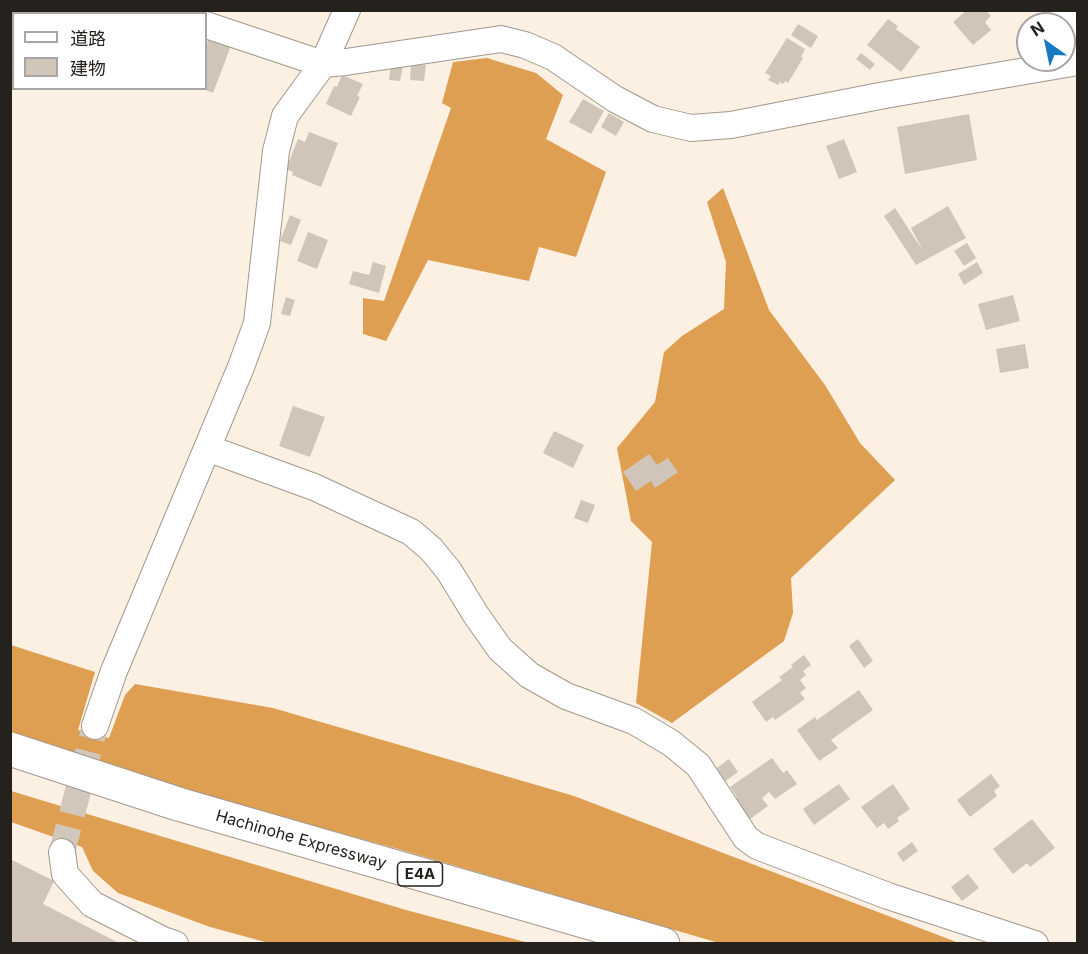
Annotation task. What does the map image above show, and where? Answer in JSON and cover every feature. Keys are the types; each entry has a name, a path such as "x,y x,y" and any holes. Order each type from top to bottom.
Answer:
{"highway":[{"name":"Hachinohe Expressway","path":"10,749 172,812 594,944"},
{"name":"Hachinohe Expressway","path":"10,771 172,812 663,944"}],"street":[{"path":"95,726 114,671 257,323 276,151 285,116 323,64 347,10"},
{"path":"207,25 323,64 501,39 525,45 553,57 615,99 653,119 691,128 731,125 885,94 1016,62"},
{"path":"207,448 314,487 411,532 431,549 449,571 500,649 529,675 566,696 634,721 671,742 698,765 746,838 757,846 888,896 1035,944"},
{"path":"63,852 65,874 92,904 175,944"}],"shaded area":[{"path":"487,58 536,73 563,95 546,139 606,172 576,257 539,247 529,281 428,260 386,341 363,334 363,298 384,301 451,108 442,103 453,62"},
{"path":"723,188 769,310 825,385 860,443 895,480 791,578 793,613 784,641 672,723 636,703 652,542 631,521 617,448 655,402 664,352 682,336 724,309 726,262 707,202"},
{"path":"11,645 95,672 78,730 109,738 125,695 135,684 273,708 574,796 959,943 719,943 398,849 97,766 11,736"},
{"path":"11,791 406,910 529,943 269,943 210,927 118,893 93,871 82,847 11,822"}],"building":[{"path":"967,10 986,10 991,16 985,22 991,30 973,45 953,22"},
{"path":"888,19 898,26 896,29 920,47 901,72 867,45"},
{"path":"798,24 818,36 811,48 791,35"},
{"path":"210,35 232,43 213,93 206,90 207,43"},
{"path":"787,38 805,49 801,57 803,58 788,83 780,82 778,85 768,80 771,76 765,73"},
{"path":"861,53 875,64 870,70 856,59"},
{"path":"411,64 426,65 424,81 410,80"},
{"path":"391,65 403,66 400,81 389,80"},
{"path":"342,75 363,84 351,116 326,104"},
{"path":"583,99 604,111 591,134 569,122"},
{"path":"609,113 624,122 616,136 601,127"},
{"path":"969,114 977,160 905,174 897,127"},
{"path":"309,132 338,143 321,187 292,175 293,172 286,169 298,139 305,142"},
{"path":"844,139 857,172 839,179 826,146"},
{"path":"948,206 966,238 916,265 884,216 895,208 923,251 911,228"},
{"path":"290,215 301,220 291,245 280,241"},
{"path":"308,232 328,240 317,269 297,261"},
{"path":"967,243 976,258 964,266 954,251"},
{"path":"373,262 386,266 379,293 349,284 353,271 369,275"},
{"path":"977,262 983,273 964,285 958,274"},
{"path":"1013,295 1020,321 986,330 978,304"},
{"path":"286,297 295,300 290,316 281,314"},
{"path":"1025,344 1029,368 1000,373 996,349"},
{"path":"293,406 325,417 310,457 279,446"},
{"path":"554,431 584,445 573,468 543,453"},
{"path":"649,454 657,465 668,458 678,472 655,488 651,481 636,491 623,472"},
{"path":"581,500 595,505 588,523 574,518"},
{"path":"858,639 873,661 864,668 849,646"},
{"path":"804,655 811,665 803,671 806,675 800,680 806,688 800,693 805,699 775,720 773,717 766,722 752,702 782,680 779,677"},
{"path":"859,690 873,710 831,740 838,748 819,761 797,730 815,717 817,720"},
{"path":"772,758 783,773 787,770 797,784 775,799 769,792 762,798 768,806 746,822 731,801 737,797 730,787"},
{"path":"729,759 738,772 723,783 714,770"},
{"path":"991,774 1000,786 994,791 997,796 970,817 957,800"},
{"path":"839,784 850,799 814,825 803,809"},
{"path":"893,784 910,809 897,818 899,821 888,829 884,823 877,828 861,807"},
{"path":"1032,819 1055,848 1030,867 1027,863 1013,874 993,849"},
{"path":"912,842 918,851 903,862 897,853"},
{"path":"10,859 54,881 43,904 121,944 10,944"},
{"path":"968,874 979,888 962,901 951,887"}],"tunnel":[{"path":"62,852 95,726"}]}
